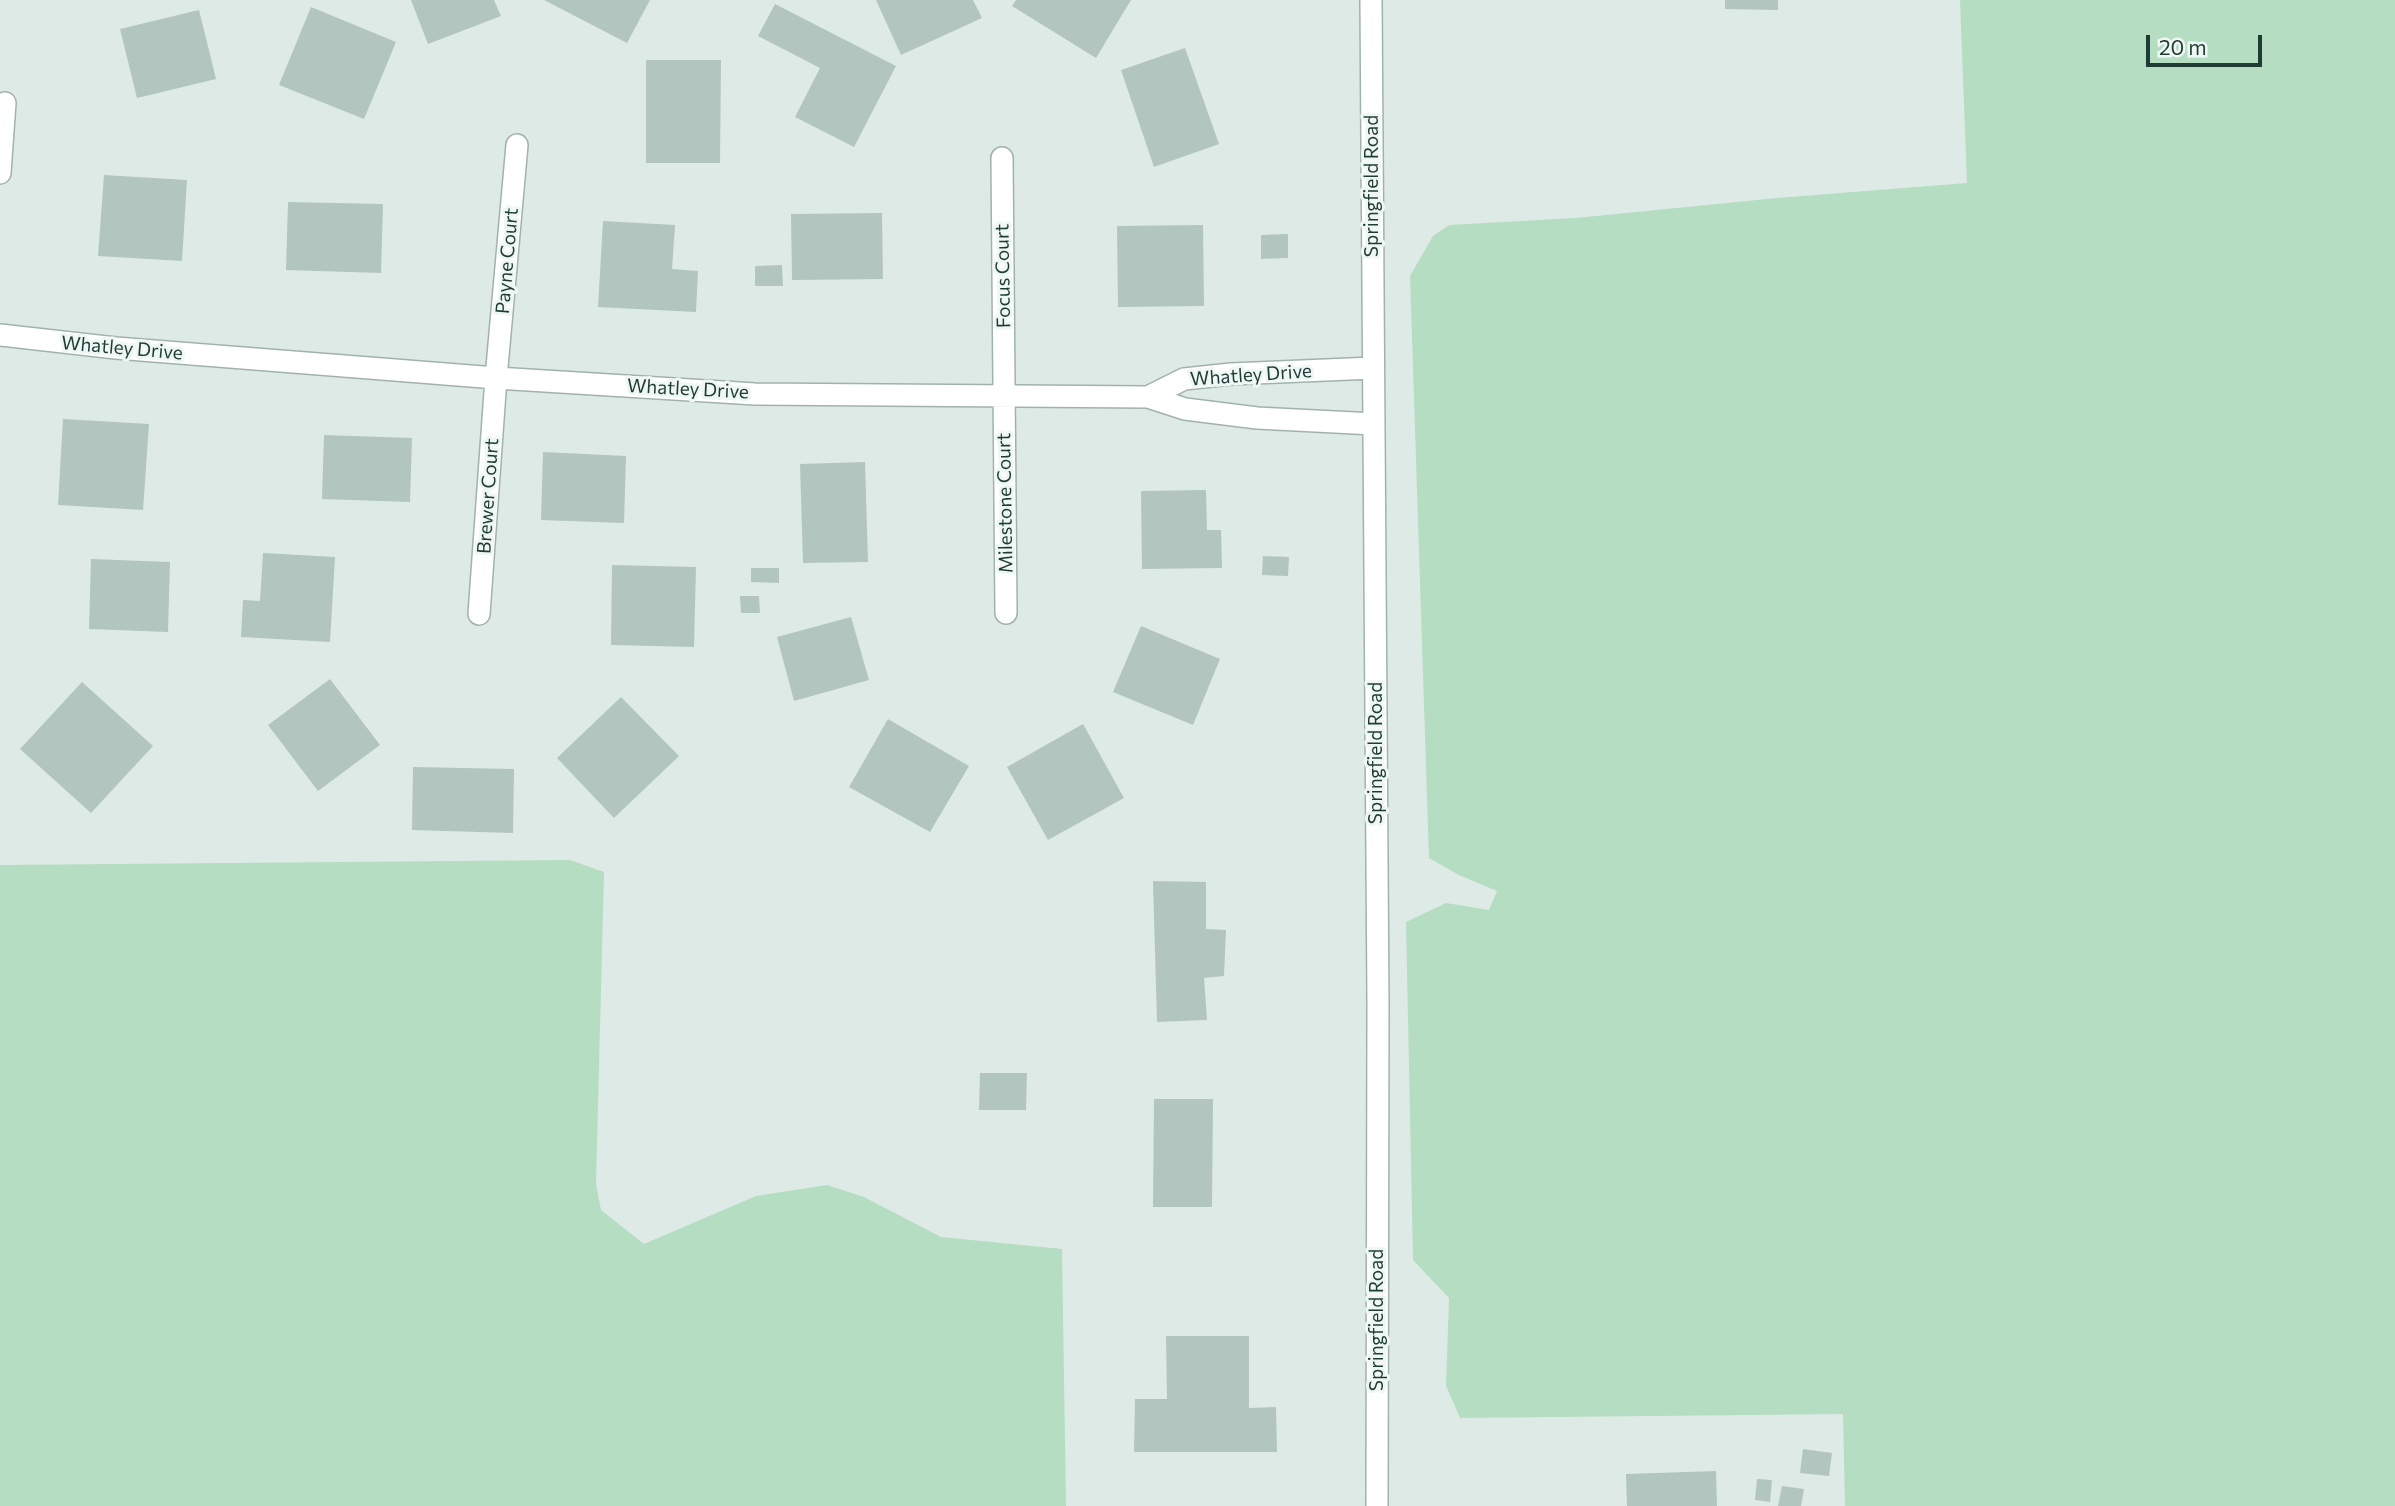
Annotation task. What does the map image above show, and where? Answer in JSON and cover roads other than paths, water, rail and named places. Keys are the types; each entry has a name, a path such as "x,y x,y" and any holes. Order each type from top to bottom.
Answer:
{"street":[{"name":"Springfield Road","path":"1371,0 1378,1003 1377,1506"},
{"path":"0,173 5,103"},
{"name":"Payne Court","path":"496,378 517,145"},
{"name":"Focus Court","path":"1002,158 1004,394"},
{"name":"Whatley Drive","path":"0,335 116,348 496,378 755,394 1148,397 1184,379 1231,374 1373,369"},
{"name":"Brewer Court","path":"479,614 496,378"},
{"name":"Milestone Court","path":"1004,394 1006,613"},
{"path":"1148,397 1185,409 1258,418 1374,424"}]}
